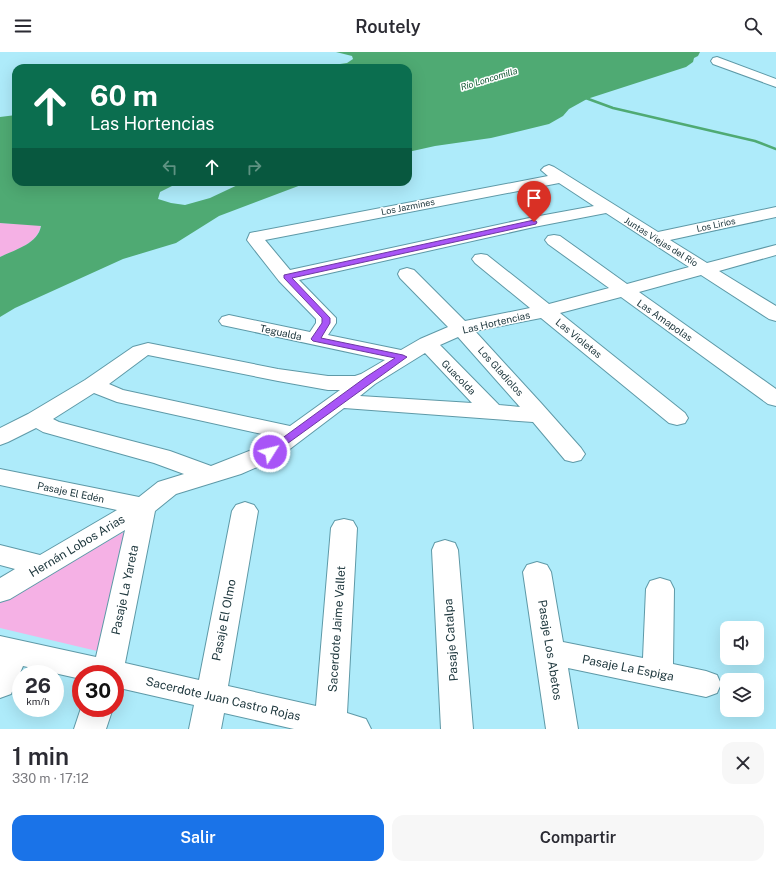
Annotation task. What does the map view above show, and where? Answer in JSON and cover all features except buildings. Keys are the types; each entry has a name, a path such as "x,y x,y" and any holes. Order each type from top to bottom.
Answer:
{"street":[{"path":"717,61 776,83"},
{"name":"Juntas Viejas del Río","path":"546,168 776,315"},
{"name":"Los Jazmines","path":"286,277 256,240 256,237 560,178"},
{"path":"286,277 534,222 608,208"},
{"name":"Los Lirios","path":"655,238 776,212"},
{"name":"Las Amapolas","path":"554,240 776,399"},
{"name":"Las Hortencias","path":"93,385 111,373 132,355 140,351 153,350 328,384 357,383 369,379 403,357 427,344 462,328 545,311 776,250"},
{"name":"Las Violetas","path":"481,259 676,418"},
{"name":"Los Gladiolos","path":"407,274 462,328 573,454"},
{"path":"286,277 326,318 326,323 316,339"},
{"name":"Tegualda","path":"229,321 403,357"},
{"name":"Guacolda","path":"427,344 490,410"},
{"name":"Hernán Lobos Arias","path":"0,591 148,503 167,488 232,468 270,452 369,379"},
{"path":"0,437 36,419 93,385 117,395 294,434"},
{"path":"340,401 490,410 540,415"},
{"path":"36,419 51,427 162,457 209,474"},
{"name":"Pasaje El Edén","path":"0,477 148,503"},
{"name":"Pasaje La Yareta","path":"112,665 148,503"},
{"name":"Pasaje El Olmo","path":"205,729 245,511"},
{"name":"Sacerdote Jaime Vallet","path":"339,727 344,528"},
{"name":"Pasaje Catalpa","path":"445,550 457,729"},
{"path":"0,555 44,566"},
{"name":"Pasaje Los Abetos","path":"537,572 562,729"},
{"path":"658,673 660,589"},
{"path":"0,685 7,650"},
{"name":"Sacerdote Juan Castro Rojas","path":"7,650 72,665"},
{"name":"Pasaje La Espiga","path":"550,652 706,684"},
{"name":"Sacerdote Juan Castro Rojas","path":"124,677 339,727"},
{"path":"90,729 94,717"}],"shaded area":[{"path":"0,223 41,225 39,232 31,242 0,257"},
{"path":"134,526 97,651 0,628 0,603"}],"water":[{"name":"Río Loncomilla","path":"336,52 700,52 698,56 694,58 693,62 686,67 587,99 569,109 563,116 549,124 491,138 435,146 412,151 412,64 340,64 347,63 353,59 352,56"},
{"path":"12,116 12,186 172,186 160,192 158,199 185,205 210,198 236,186 298,186 219,216 176,243 123,259 15,308 0,317 0,257 25,246 39,232 41,226 0,223 0,117"}],"waterway":[{"path":"583,97 613,108 755,141 776,149"}],"route":[{"path":"270,452 369,379 403,357 316,339 326,323 326,318 286,277 534,222"}]}
